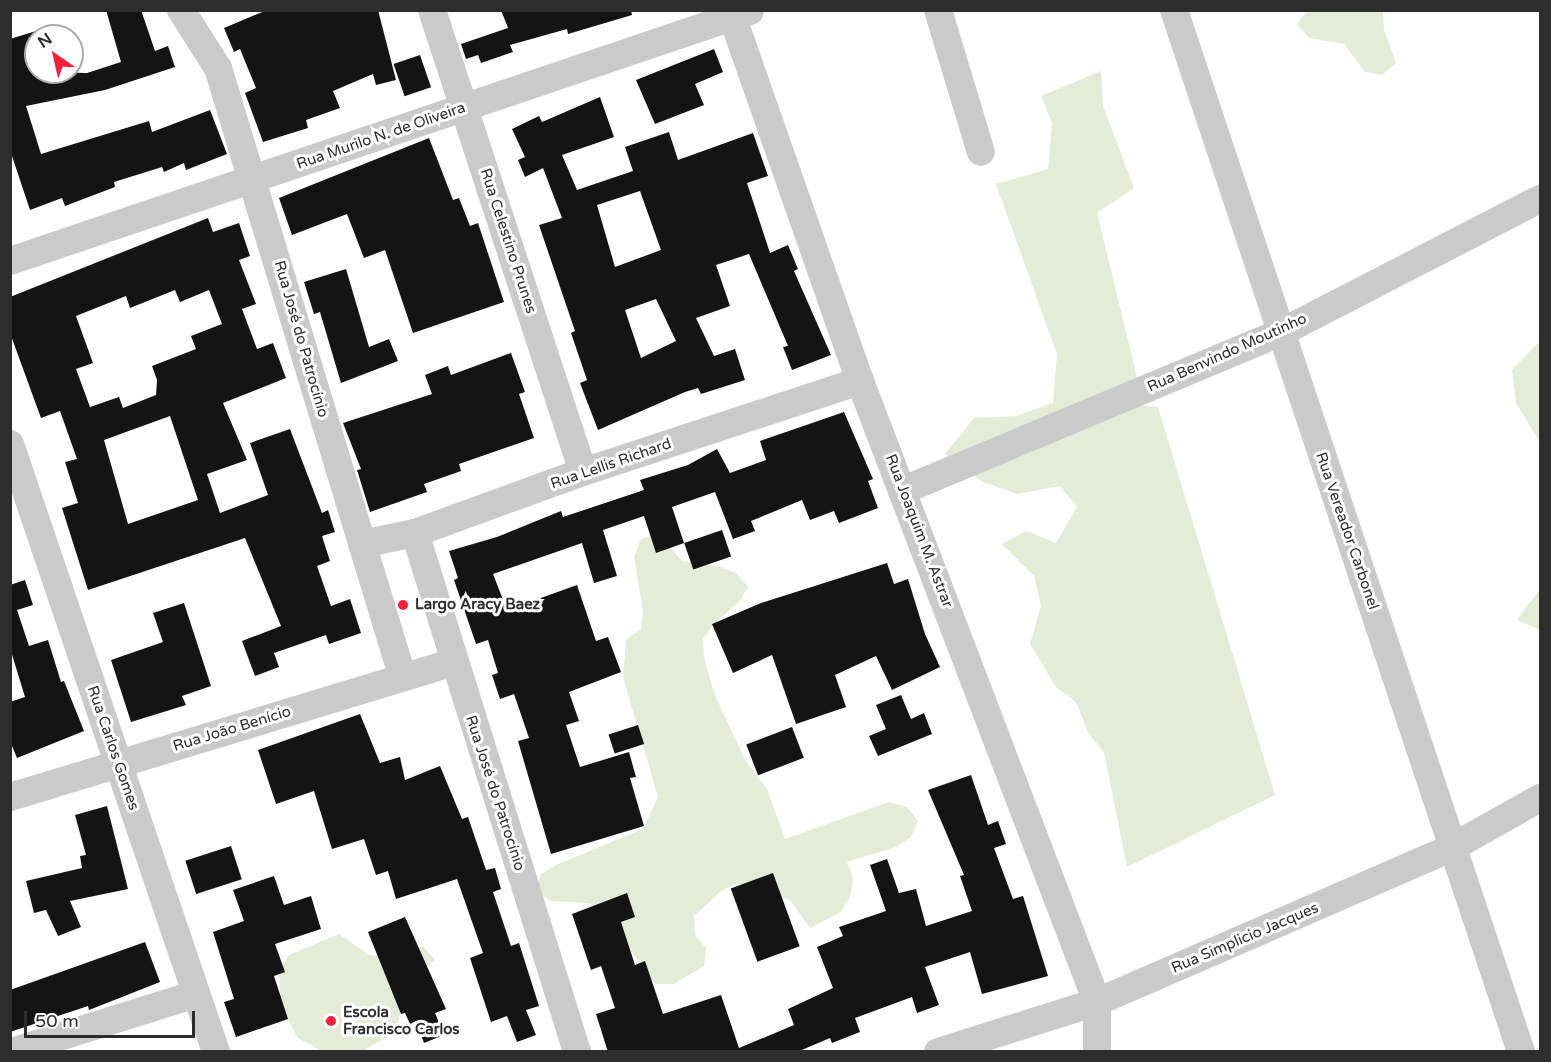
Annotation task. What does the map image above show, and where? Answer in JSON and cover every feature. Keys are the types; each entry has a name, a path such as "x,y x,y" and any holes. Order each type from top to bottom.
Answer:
{"street":[{"name":"Rua José do Patrocínio","path":"181,10 218,68 254,179 402,675"},
{"name":"Rua Celestino Prunes","path":"432,10 583,472"},
{"path":"938,10 981,152"},
{"name":"Rua Vereador Carbonel","path":"1174,10 1521,1052"},
{"name":"Rua Murilo N. de Oliveira","path":"10,261 738,13"},
{"name":"Rua Joaquim M. Astrar","path":"738,13 860,381 904,490 1097,1002 1097,1052"},
{"name":"Rua Benvindo Moutinho","path":"904,490 1280,333 1540,199"},
{"name":"Rua Lellis Richard","path":"362,544 415,533 583,472 860,381"},
{"name":"Rua Carlos Gomes","path":"10,444 216,1052"},
{"name":"Rua José do Patrocínio","path":"415,533 453,662 577,1052"},
{"name":"Rua João Benício","path":"10,797 402,675 453,662"},
{"name":"Rua Simplicio Jacques","path":"938,1052 1097,1002 1453,847 1540,798"},
{"path":"10,1052 196,994"}],"green space":[{"path":"1307,11 1383,11 1384,30 1396,63 1382,75 1365,72 1344,44 1309,38 1297,24"},
{"path":"1101,71 1103,106 1134,188 1097,213 1144,406 1158,407 1275,795 1127,867 1104,752 1089,734 1076,702 1056,687 1030,644 1041,606 1034,576 1002,544 1026,531 1056,543 1077,507 1060,486 1017,494 983,482 945,454 974,418 1016,416 1053,403 1057,354 996,184 1048,169 1052,123 1041,96"},
{"path":"1540,341 1540,442 1516,403 1512,370"},
{"path":"659,534 682,561 719,566 736,573 748,587 739,602 713,625 703,639 704,658 714,693 745,760 767,789 785,839 889,802 907,807 918,821 911,837 896,847 847,862 853,879 850,897 841,912 810,928 790,900 737,884 721,891 694,916 695,935 706,948 704,966 674,984 655,984 603,913 588,903 551,901 536,892 541,874 556,865 643,829 658,797 623,677 626,640 641,629 643,611 634,557 641,539"},
{"path":"1540,589 1540,630 1517,620"},
{"path":"339,934 369,955 387,956 423,946 435,960 408,983 395,1033 364,1050 321,1051 298,1038 281,1008 279,971 289,955"}],"building":[{"path":"106,10 141,10 155,51 168,46 175,67 105,90 26,106 41,154 149,121 152,132 210,110 227,154 186,170 184,163 164,172 162,167 114,182 115,187 65,206 62,198 30,210 10,150 10,39 24,35 24,84 84,84 84,73 121,62"},
{"path":"267,10 378,10 396,80 376,85 373,74 333,91 340,108 306,120 308,128 263,142 245,93 256,88 240,49 234,52 224,28"},
{"path":"501,10 631,10 632,15 568,34 567,29 510,45 513,52 481,63 478,55 466,59 461,44 508,28"},
{"path":"714,49 723,72 695,84 704,105 655,124 636,80"},
{"path":"420,55 431,87 405,96 394,64"},
{"path":"600,97 614,137 562,155 577,190 633,171 625,147 669,132 678,160 753,133 768,176 747,183 770,253 788,245 798,269 794,271 831,355 792,370 783,347 788,346 749,254 716,265 730,306 696,318 714,356 735,349 745,380 701,394 698,388 685,392 598,430 580,383 587,380 571,333 575,331 539,225 562,218 543,168 525,177 518,160 525,157 512,129 539,116 542,122","holes":["640,191 661,250 615,267 597,205","656,299 676,341 641,358 625,310"]},
{"path":"429,138 453,200 459,198 470,226 478,223 504,302 413,333 385,250 364,258 347,214 292,235 279,198"},
{"path":"208,218 213,232 239,223 250,256 239,260 256,304 242,309 257,349 273,343 286,378 223,403 247,460 207,474 220,513 268,495 250,443 290,429 322,513 328,510 335,532 322,536 330,561 317,566 331,606 350,599 361,633 329,644 326,635 274,653 279,667 255,676 242,641 281,626 245,538 88,590 62,508 78,503 65,462 77,459 60,411 41,418 10,333 10,297","holes":["175,290 180,302 209,290 222,324 191,336 196,349 152,366 157,380 156,395 123,408 119,397 90,407 76,369 93,363 76,316 126,296 130,308","170,416 198,500 128,524 104,440"]},
{"path":"346,269 369,347 389,339 398,361 341,383 320,312 314,314 304,282"},
{"path":"511,353 525,392 519,394 534,438 459,464 461,471 424,484 427,492 370,512 357,470 361,469 343,423 432,394 425,375 448,366 451,375"},
{"path":"844,412 873,479 868,481 878,508 839,523 834,511 810,520 802,500 751,521 755,531 733,539 715,492 672,507 684,543 656,553 644,516 603,530 617,576 594,583 582,543 493,574 507,610 577,585 596,641 608,637 621,672 569,692 579,721 566,725 580,767 629,752 636,777 630,778 644,826 551,854 518,741 529,738 514,694 500,699 492,675 498,673 488,640 476,644 454,580 458,578 449,551 497,537 561,511 563,517 644,490 640,480 688,465 717,449 730,473 766,460 760,441"},
{"path":"722,530 731,556 693,569 684,543"},
{"path":"887,563 894,584 908,579 925,634 940,667 892,690 876,656 835,675 846,707 796,724 772,655 733,673 712,624 761,603"},
{"path":"25,580 33,605 17,610 29,646 48,640 61,682 64,681 84,731 17,758 10,741 10,702 25,697 10,648 10,585"},
{"path":"184,603 211,686 182,696 186,705 131,722 111,660 163,642 153,613"},
{"path":"901,695 911,719 924,713 932,734 878,756 869,736 886,729 876,705"},
{"path":"360,714 380,763 400,757 405,780 440,766 462,819 468,817 486,870 495,868 501,889 493,892 511,946 519,943 539,1006 526,1010 536,1035 517,1042 507,1016 491,1022 470,958 483,953 457,879 396,899 388,871 376,875 364,839 332,849 314,791 276,804 258,750"},
{"path":"638,725 644,744 615,754 609,735"},
{"path":"792,727 804,758 758,775 746,745"},
{"path":"971,775 988,825 998,821 1006,844 994,848 1013,899 1023,896 1048,976 982,994 970,952 925,967 939,1005 917,1013 912,997 855,1018 860,1032 832,1043 830,1038 797,1052 608,1052 596,1014 615,1008 601,966 591,970 572,914 627,893 635,917 621,922 635,965 645,961 663,1014 721,995 739,1048 794,1025 788,1009 833,988 817,947 843,936 839,927 886,911 870,865 887,859 899,893 916,889 926,926 972,911 960,876 964,875 928,790"},
{"path":"107,806 128,889 70,901 81,927 58,936 46,910 34,913 26,881 82,868 80,856 86,855 75,815"},
{"path":"231,846 242,879 196,894 185,861"},
{"path":"773,873 800,946 757,962 731,888"},
{"path":"274,876 284,905 311,896 321,929 275,944 285,972 274,976 288,1019 236,1037 224,1002 234,999 213,932 244,921 233,890"},
{"path":"405,917 446,1009 435,1013 444,1035 424,1043 416,1021 410,1024 405,1013 401,1014 368,932"},
{"path":"145,942 160,982 89,1010 88,1006 10,1032 10,990"}],"place":[{"name":"Largo Aracy Baez","path":"403,605"},
{"name":"Escola Francisco Carlos","path":"331,1021"}]}
